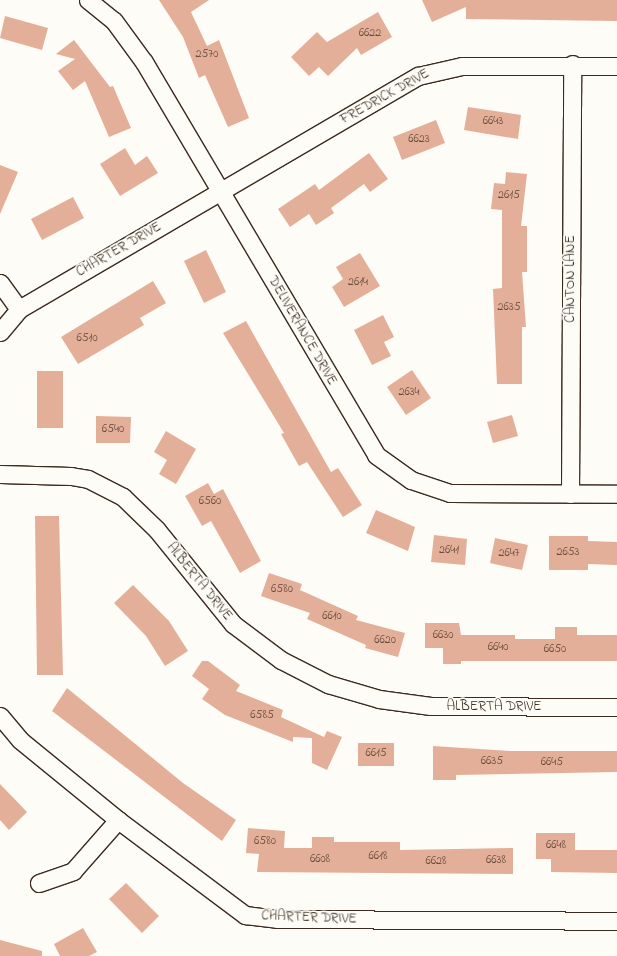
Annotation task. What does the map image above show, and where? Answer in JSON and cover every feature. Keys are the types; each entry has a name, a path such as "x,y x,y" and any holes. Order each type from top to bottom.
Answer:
{"street":[{"name":"DELIVERANCE DRIVE","path":"88,0 128,38 363,435 381,460 411,480 450,493 617,494"},
{"name":"FREDRICK DRIVE","path":"220,192 432,70 462,66 572,64 617,66"},
{"name":"CANTON LANE","path":"570,494 572,64"},
{"name":"CHARTER DRIVE","path":"0,332 19,309 220,192"},
{"path":"0,283 19,309"},
{"name":"ALBERTA DRIVE","path":"0,474 71,476 88,479 123,497 157,530 233,624 281,660 328,684 372,698 431,706 617,707"},
{"name":"CHARTER DRIVE","path":"0,716 20,740 118,820 245,915 262,918 617,921"},
{"path":"39,883 73,871 118,820"}],"building":[{"path":"159,0 209,0 191,12 207,46 219,40 249,118 228,127 205,75 199,78 183,37"},
{"path":"422,0 617,0 617,21 466,19 466,7 432,22"},
{"path":"378,12 392,37 361,55 357,48 328,76 319,67 309,76 291,57 317,32 327,42"},
{"path":"5,16 48,28 42,50 0,38"},
{"path":"74,40 110,87 113,86 131,128 109,137 85,81 73,90 58,71 75,59 56,54"},
{"path":"468,107 521,115 518,139 464,130"},
{"path":"436,120 445,143 402,160 393,137"},
{"path":"125,148 135,165 147,156 158,173 120,196 100,164"},
{"path":"369,153 388,179 370,192 364,184 331,208 334,213 316,225 309,214 290,227 278,209 315,184 319,190"},
{"path":"0,165 18,172 0,214"},
{"path":"506,172 527,174 521,226 527,226 527,272 522,272 526,327 522,327 522,384 497,384 493,289 502,288 502,210 491,209 494,183 505,184"},
{"path":"73,197 84,218 42,240 31,219"},
{"path":"206,250 226,292 204,303 184,261"},
{"path":"360,253 380,286 344,307 332,287 343,279 336,267"},
{"path":"153,281 166,303 140,318 144,325 78,364 61,337"},
{"path":"383,315 394,337 384,342 391,356 372,365 354,330"},
{"path":"246,321 331,472 338,468 362,505 343,517 307,462 299,466 281,434 284,433 223,333"},
{"path":"412,370 431,398 406,415 387,387"},
{"path":"37,371 63,371 63,428 37,428"},
{"path":"512,415 518,436 493,443 487,422"},
{"path":"96,416 131,417 130,443 96,443"},
{"path":"166,431 196,449 176,484 159,474 167,460 154,452"},
{"path":"208,483 214,494 223,489 261,561 240,573 211,521 202,526 185,496"},
{"path":"376,510 415,527 408,551 366,533"},
{"path":"35,516 59,516 63,675 37,675"},
{"path":"434,535 467,539 465,565 431,562"},
{"path":"549,536 588,536 588,541 617,542 617,565 588,564 588,570 549,570"},
{"path":"495,538 528,545 522,570 490,563"},
{"path":"269,573 302,584 300,590 358,616 356,620 405,633 398,657 365,648 366,645 307,619 310,613 261,596"},
{"path":"133,585 169,621 188,651 165,666 146,636 114,603"},
{"path":"425,623 459,623 461,635 515,635 515,639 555,639 555,627 577,627 577,635 617,635 617,661 461,661 461,664 443,664 443,648 425,648"},
{"path":"202,661 208,661 240,685 236,691 283,710 281,717 324,737 327,731 342,737 327,770 312,763 312,738 293,737 293,742 225,715 202,699 209,689 192,676"},
{"path":"67,688 183,783 236,820 222,841 52,711"},
{"path":"358,743 394,743 394,766 358,766"},
{"path":"433,746 510,751 617,751 617,772 456,775 456,780 433,780"},
{"path":"0,784 27,812 9,830 0,820"},
{"path":"248,828 285,831 284,848 312,848 312,837 334,837 334,842 400,842 400,850 513,848 513,874 257,872 259,854 246,853"},
{"path":"536,833 575,833 575,850 617,850 617,873 551,872 551,859 536,859"},
{"path":"126,883 159,916 142,933 109,899"},
{"path":"83,928 97,952 89,956 60,956 54,944"},
{"path":"0,940 42,951 42,956 0,956"}]}
